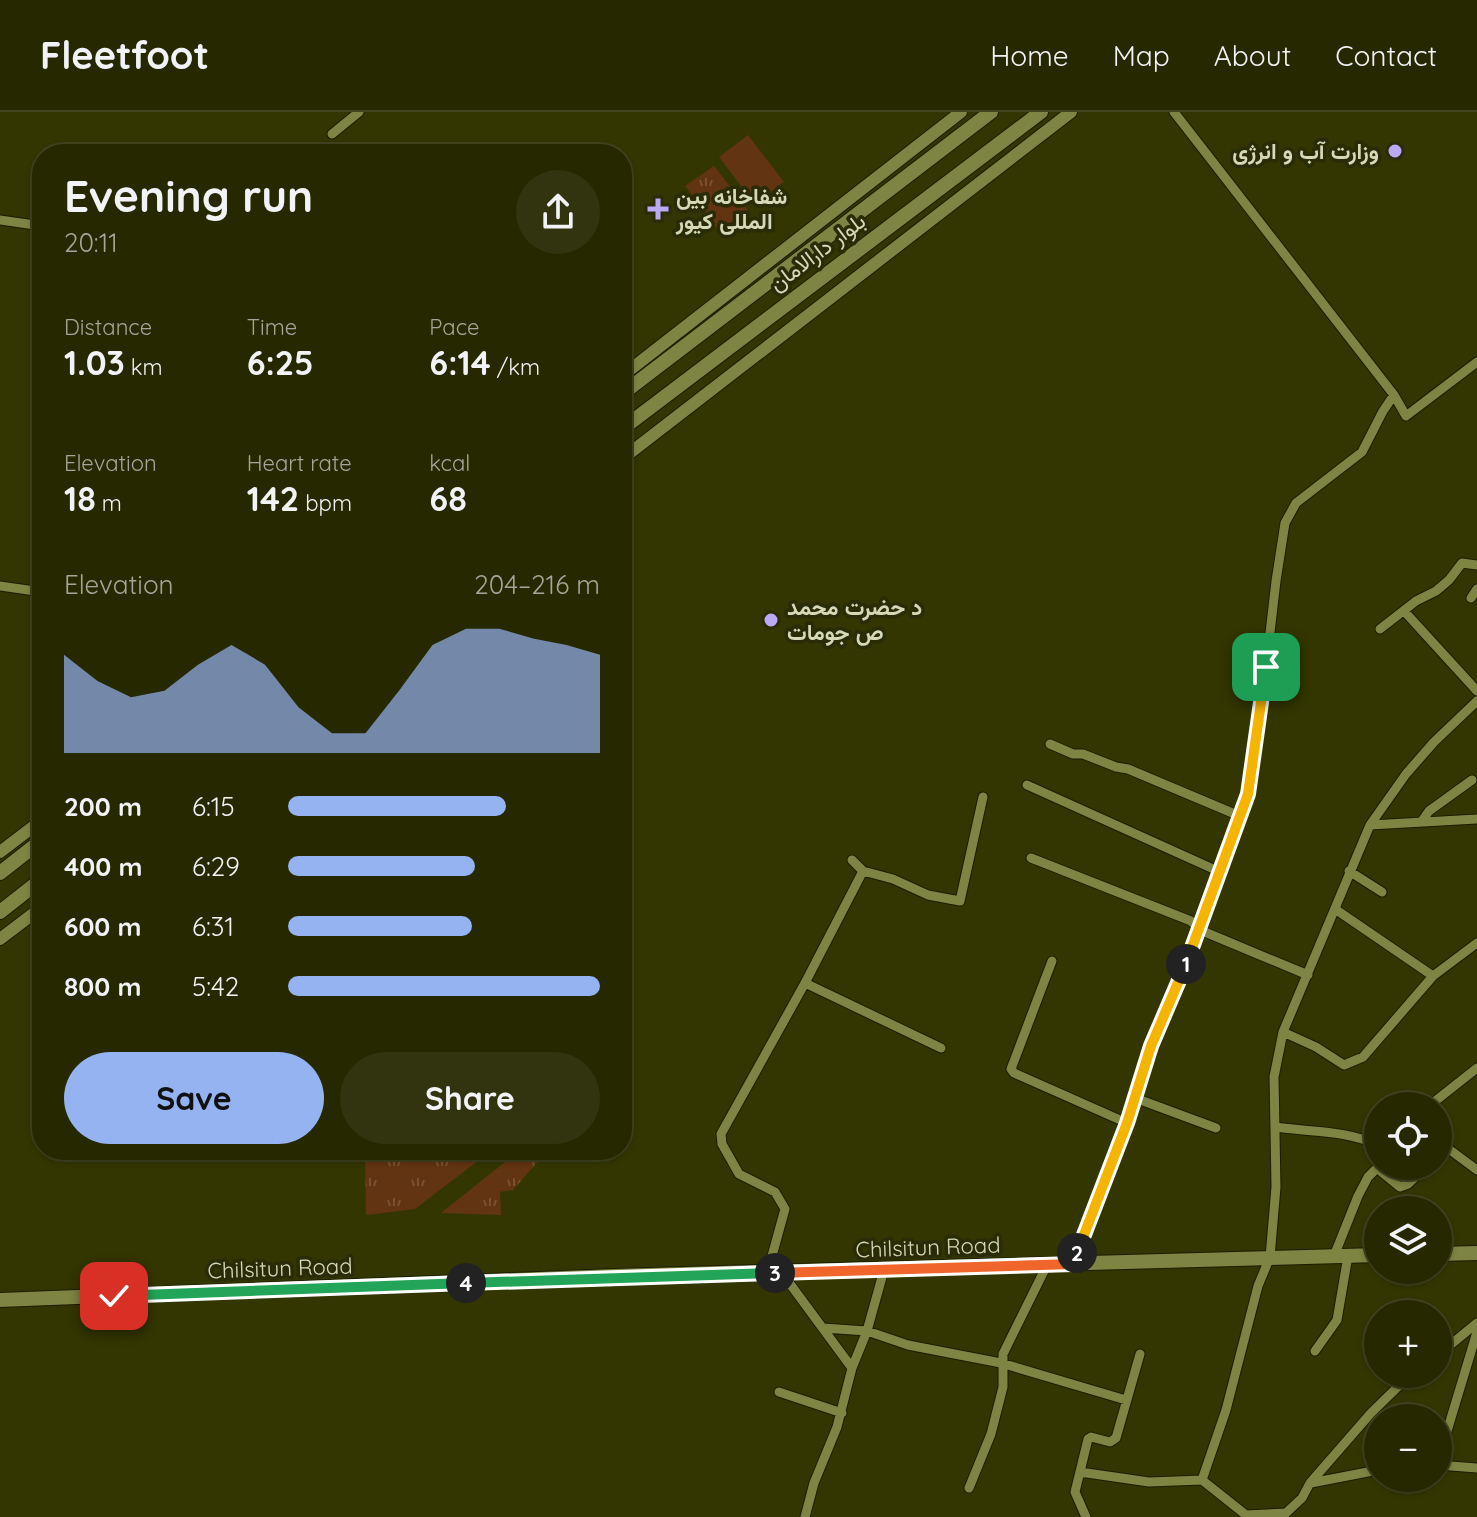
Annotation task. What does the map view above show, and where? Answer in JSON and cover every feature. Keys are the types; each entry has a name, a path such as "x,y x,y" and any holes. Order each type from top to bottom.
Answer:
{"main road":[{"name":"بلوار دارالامان","path":"632,386 991,112"},
{"name":"بلوار دارالامان","path":"632,421 1041,112"},
{"path":"0,873 32,848"},
{"path":"0,912 32,887"},
{"path":"1452,1254 1477,1253"},
{"name":"Chilsitun Road","path":"0,1300 614,1276 1364,1255"}],"street":[{"path":"342,112 336,130 359,112"},
{"path":"632,368 961,112"},
{"path":"632,451 1071,112"},
{"path":"1174,112 1394,395 1406,416 1477,362"},
{"path":"0,220 32,225"},
{"path":"1073,1264 1127,1123 1151,1046 1200,930 1242,817 1256,753 1285,523 1296,503 1362,452 1394,395"},
{"path":"1380,629 1449,580 1462,563 1477,565"},
{"path":"0,586 32,591"},
{"path":"1404,611 1477,691"},
{"path":"1202,1480 1226,1410 1258,1286 1270,1257 1276,1187 1274,1077 1283,1032 1370,825 1406,774 1477,701"},
{"path":"1050,744 1073,754 1083,754 1128,769 1242,817"},
{"path":"1422,821 1429,811 1472,780"},
{"path":"1027,785 1220,872"},
{"path":"852,860 863,871 893,879 928,895 960,901 983,797"},
{"path":"1370,825 1477,819"},
{"path":"0,852 32,828"},
{"path":"1031,858 1191,921 1200,930 1308,975"},
{"path":"852,1368 823,1328 774,1273 785,1209 775,1192 739,1174 722,1144 721,1134 863,871"},
{"path":"1349,871 1382,892"},
{"path":"1335,909 1433,976"},
{"path":"0,939 32,915"},
{"path":"1283,1032 1316,1047 1344,1065 1363,1057 1433,976 1477,943"},
{"path":"1052,961 1011,1069 1127,1123"},
{"path":"805,983 941,1048"},
{"path":"1447,1092 1477,1068"},
{"path":"1135,1098 1216,1128"},
{"path":"1275,1127 1323,1131 1364,1139"},
{"path":"1452,1151 1477,1170"},
{"path":"1315,1351 1337,1320 1341,1256 1366,1180"},
{"path":"1392,1180 1400,1187 1412,1180"},
{"path":"969,1488 994,1422 1003,1387 1003,1354 1047,1265"},
{"path":"805,1517 814,1483 842,1413 852,1368 867,1331 884,1270"},
{"path":"1452,1344 1477,1323"},
{"path":"823,1328 867,1331 908,1345 1001,1363 1126,1400"},
{"path":"1452,1416 1477,1332"},
{"path":"1086,1517 1075,1492 1088,1439 1110,1442 1116,1438 1140,1354"},
{"path":"1080,1472 1149,1482 1202,1480 1245,1516 1286,1515 1302,1498 1310,1483 1397,1388"},
{"path":"779,1392 842,1413"},
{"path":"1452,1465 1477,1468"},
{"path":"1310,1483 1364,1473"}],"green space":[{"path":"748,135 784,182 755,204 719,157"},
{"path":"714,166 748,210 719,231 685,186"},
{"path":"365,1160 479,1160 415,1209 366,1215"},
{"path":"507,1160 539,1160 513,1190 500,1192 501,1215 441,1213"}],"place":[{"name":"وزارت آب و انرژی","path":"1395,151"},
{"name":"شفاخانه بین المللی کیور","path":"658,209"},
{"name":"د حضرت محمد ص جومات","path":"771,620"}],"route":[{"path":"114,1296 614,1276 1073,1264 1127,1123 1151,1046 1200,930 1242,817 1256,753 1266,667"}]}
